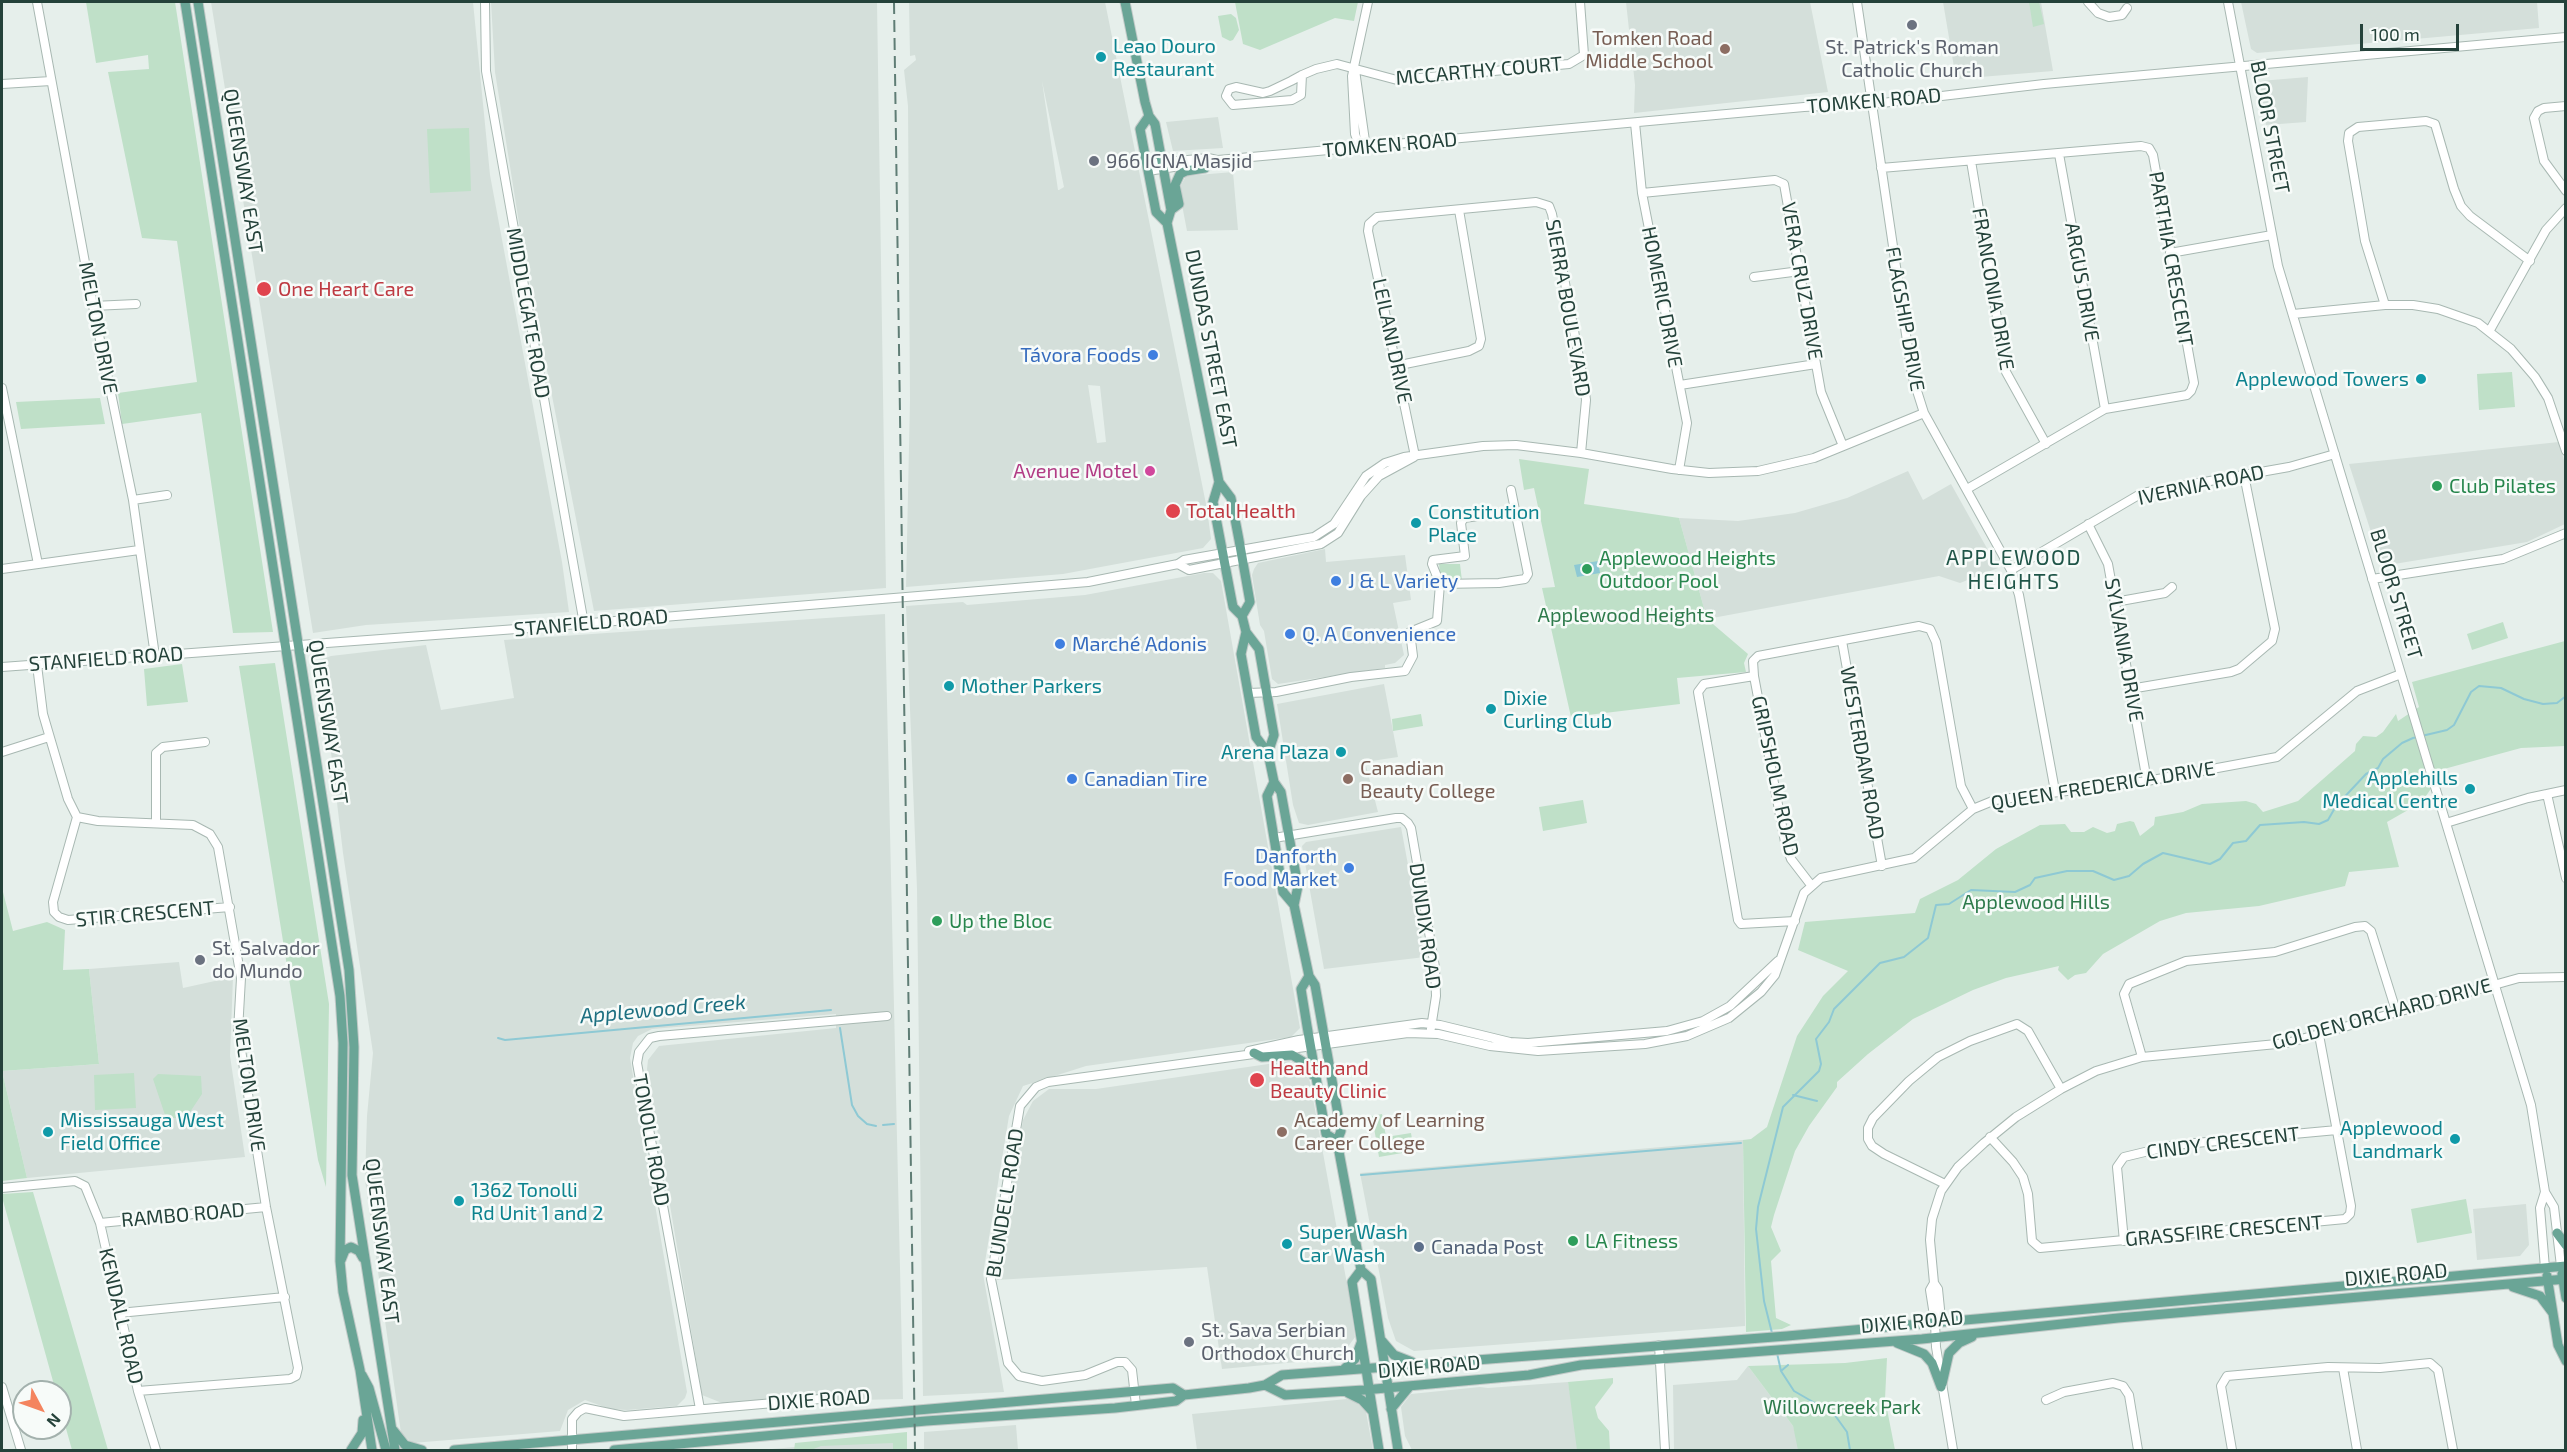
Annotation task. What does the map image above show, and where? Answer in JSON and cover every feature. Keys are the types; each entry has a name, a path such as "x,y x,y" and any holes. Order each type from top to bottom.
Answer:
{"main road":[{"name":"QUEENSWAY EAST","path":"185,2 340,996 343,1043 340,1261 343,1292 360,1371 372,1450"},
{"name":"QUEENSWAY EAST","path":"198,2 353,1002 352,1175 396,1450"},
{"name":"DUNDAS STREET EAST","path":"1125,2 1149,116 1155,124 1171,210 1167,223 1219,482 1231,498 1242,554 1250,602 1242,616"},
{"name":"DUNDAS STREET EAST","path":"1149,116 1140,129 1156,212 1167,223"},
{"path":"1171,210 1179,204 1175,186 1180,174 1205,168 1208,164"},
{"name":"DUNDAS STREET EAST","path":"1219,482 1213,502 1233,607 1242,616 1246,632 1259,649 1274,735 1268,753"},
{"name":"DUNDAS STREET EAST","path":"1246,632 1241,654 1256,737 1268,753 1274,782 1281,792 1298,886 1294,904 1309,976 1315,986 1341,1131 1337,1141 1361,1270 1371,1279 1398,1450"},
{"name":"DUNDAS STREET EAST","path":"1274,782 1266,796 1283,892 1294,904"},
{"name":"DUNDAS STREET EAST","path":"1309,976 1301,989 1326,1134 1337,1141"},
{"path":"1250,1054 1262,1058 1286,1054 1298,1058 1310,1068 1319,1091"},
{"path":"2557,1233 2565,1245"},
{"path":"340,1261 345,1250 351,1247 359,1251 364,1260"},
{"name":"DIXIE ROAD","path":"614,1450 1176,1401 1184,1395 1265,1384 1282,1375 1787,1336 2563,1266"},
{"name":"BLOOR STREET","path":"2563,1266 2565,1298"},
{"name":"BLOOR STREET","path":"2545,1268 2558,1345 2565,1361"},
{"name":"DUNDAS STREET EAST","path":"1361,1270 1352,1282 1379,1450"},
{"name":"DIXIE ROAD","path":"1265,1384 1285,1395 1346,1392 1529,1375 1581,1365 1892,1342 2564,1279"},
{"path":"2501,1285 2526,1289 2540,1296 2553,1314"},
{"path":"1941,1387 1948,1353 1959,1343 1979,1334"},
{"path":"1380,1338 1394,1355 1417,1364"},
{"path":"1343,1370 1355,1359 1362,1341"},
{"path":"1892,1342 1924,1354 1932,1363 1941,1387"},
{"path":"360,1371 369,1388 386,1450"},
{"path":"1391,1409 1410,1386"},
{"name":"DIXIE ROAD","path":"454,1450 1173,1388 1184,1395"},
{"path":"1346,1392 1359,1398 1373,1412"},
{"path":"351,1450 362,1433 363,1393"},
{"path":"753,1423 753,1438"},
{"path":"392,1428 405,1444 422,1450"}],"street":[{"name":"MELTON DRIVE","path":"37,2 93,306 133,500 154,656"},
{"name":"MIDDLEGATE ROAD","path":"485,2 486,71 584,624"},
{"path":"1363,148 1355,70 1368,2"},
{"name":"MCCARTHY COURT","path":"1355,70 1397,80 1569,64 1584,55 1580,2"},
{"name":"FLAGSHIP DRIVE","path":"1857,2 1912,375 1924,413 2011,570 2021,604 2055,791"},
{"path":"2088,2 2098,13 2109,16 2122,15 2127,8"},
{"name":"BLOOR STREET","path":"2228,2 2272,235 2293,314 2531,1106 2546,1192 2554,1207 2563,1266"},
{"name":"TOMKEN ROAD","path":"1148,168 1208,158 1218,160 1363,148 1804,106 1872,103 2240,66 2565,37"},
{"path":"1302,75 1301,95 1292,100 1233,105 1226,96 1229,89 1236,87 1263,93 1270,91 1302,75 1337,64 1355,70"},
{"path":"2,84 51,81"},
{"path":"2565,106 2544,108 2538,111 2534,118 2544,161 2565,191"},
{"path":"2385,305 2365,241 2348,141 2349,133 2358,128 2426,121 2435,124 2454,189 2462,206 2478,223 2530,261"},
{"name":"HOMERIC DRIVE","path":"1635,123 1642,193 1687,428 1679,470"},
{"name":"PARTHIA CRESCENT","path":"1881,168 2141,146 2149,148 2153,155 2193,383 2191,391 2187,394 2105,409 1967,489"},
{"name":"ARGUS DRIVE","path":"2059,154 2105,409"},
{"name":"TOMKEN ROAD","path":"1162,166 1208,164 1218,160"},
{"name":"FRANCONIA DRIVE","path":"1971,161 2006,372 2046,444"},
{"name":"VERA CRUZ DRIVE","path":"1642,193 1780,182 1786,189 1824,404 1843,446"},
{"name":"SIERRA BOULEVARD","path":"1368,226 1377,217 1536,202 1548,206 1584,384 1586,400 1581,453"},
{"path":"2490,330 2552,222 2565,208"},
{"path":"1395,366 1469,351 1479,346 1481,339 1459,210"},
{"name":"LEILANI DRIVE","path":"1368,226 1415,456"},
{"path":"2170,253 2272,235"},
{"path":"1754,277 1800,271"},
{"path":"93,306 136,304"},
{"path":"2293,314 2385,305 2413,305 2465,317 2490,330 2535,377 2548,398 2565,451"},
{"path":"1680,385 1816,364"},
{"path":"2,388 38,564"},
{"path":"1415,456 1497,445 1532,446 1679,470 1708,473 1758,471 1800,462 1924,413"},
{"name":"IVERNIA ROAD","path":"2011,570 2142,493 2289,467 2335,454"},
{"name":"STANFIELD ROAD","path":"2,668 1050,586 1129,575 1178,564 1184,560 1224,558 1318,546 1329,540 1345,524 1356,503 1379,476 1415,456"},
{"path":"2130,689 2231,672 2272,640 2275,629 2244,475"},
{"path":"1440,584 1499,583 1525,579 1528,574 1511,490"},
{"path":"133,500 167,495"},
{"path":"1248,693 1405,671 1413,656 1410,632 1437,621 1440,584 1432,564 1433,560 1461,557 1466,553 1462,520 1477,515 1515,510"},
{"name":"SYLVANIA DRIVE","path":"2088,524 2108,564 2147,781"},
{"path":"2372,579 2503,559 2565,533"},
{"path":"2,569 139,550"},
{"path":"2115,602 2165,593 2172,587"},
{"path":"1842,641 1919,626 1930,629 1936,642 1961,786 1973,809"},
{"name":"GRIPSHOLM ROAD","path":"1811,885 1794,864 1785,842 1753,661 1758,656 1842,641"},
{"name":"WESTERDAM ROAD","path":"1842,641 1882,866"},
{"path":"37,665 43,714 49,737 68,799 77,817"},
{"name":"QUEEN FREDERICA DRIVE","path":"1811,885 1834,874 1882,866 1921,854 1973,809 1995,800 2147,781 2277,757 2357,691 2401,674"},
{"path":"1754,676 1704,684 1699,687 1701,712 1738,920 1741,924 1795,921"},
{"path":"2,752 49,737"},
{"path":"156,824 156,753 165,746 204,742"},
{"path":"2446,823 2565,790"},
{"path":"2547,794 2565,878"},
{"name":"MELTON DRIVE","path":"77,817 98,821 193,825 210,834 218,847 241,978 238,1031 266,1208 298,1368 295,1377 138,1391"},
{"name":"STIR CRESCENT","path":"77,817 53,902 54,912 59,917 68,920 230,907"},
{"name":"DUNDIX ROAD","path":"1289,836 1396,818 1405,821 1411,828 1435,967 1436,996 1430,1032"},
{"path":"1274,838 1289,836"},
{"path":"1310,1042 1430,1032 1499,1048 1538,1051 1672,1040 1707,1029 1742,1010 1775,975 1804,893 1811,885"},
{"path":"2142,1057 2124,994 2128,984 2186,961 2275,952 2355,927 2365,926 2371,931 2397,1014"},
{"path":"1325,1041 1407,1024 1431,1023 1510,1042 1528,1043 1667,1031 1703,1021 1730,1006 1780,960"},
{"name":"GOLDEN ORCHARD DRIVE","path":"1953,1450 1941,1387 1936,1337 1935,1322 1940,1309 1938,1289 1934,1283 1930,1240 1932,1219 1937,1200 1945,1184 1958,1167 2016,1116 2096,1071 2142,1057 2273,1045 2397,1014 2494,984 2537,976 2565,976"},
{"name":"TONOLLI ROAD","path":"700,1409 637,1063 639,1052 650,1038 659,1036 887,1016"},
{"path":"1945,1184 1884,1154 1872,1146 1868,1139 1868,1128 1873,1118 1916,1075 1938,1057 1970,1041 2017,1024 2028,1031 2061,1089"},
{"name":"GRASSFIRE CRESCENT","path":"1990,1137 2013,1162 2023,1177 2034,1245 2046,1248 2345,1219 2350,1214 2351,1206 2319,1035"},
{"name":"BLUNDELL ROAD","path":"1136,1405 1132,1370 1123,1362 1085,1375 1042,1381 1019,1376 1008,1363 991,1279 1020,1106 1036,1087 1048,1082 1250,1054 1253,1049 1310,1042"},
{"name":"CINDY CRESCENT","path":"2124,1241 2117,1167 2124,1157 2174,1145 2337,1130"},
{"name":"KENDALL ROAD","path":"2,1188 75,1181 83,1183 100,1223 138,1391 156,1450"},
{"name":"BLOOR STREET","path":"2545,1268 2540,1208 2546,1192"},
{"name":"RAMBO ROAD","path":"100,1223 266,1208"},
{"path":"119,1313 285,1297"},
{"path":"1659,1345 1665,1450"},
{"path":"2232,1450 2221,1388 2225,1377 2343,1368 2435,1365 2439,1373 2453,1450"},
{"path":"2343,1368 2357,1450"},
{"path":"2046,1400 2064,1392 2114,1383 2123,1386 2129,1395 2138,1450"},
{"path":"2,1386 21,1450"},
{"path":"572,1450 572,1419 585,1408 624,1416 820,1399"}],"shaded area":[{"path":"211,2 473,2 490,175 562,562 569,612 366,625 313,633"},
{"path":"491,2 877,2 886,588 594,611 522,242 495,72"},
{"path":"909,2 1105,2 1207,509 1211,539 1203,548 1063,574 906,587 910,400 908,106 904,70 916,60 915,55 910,56","holes":["1042,81 1064,187 1059,190 1058,190","1088,385 1100,386 1106,442 1097,443"]},
{"name":"Tomken Road Middle School","path":"1626,2 1810,2 1828,92 1634,113 1635,85"},
{"path":"1943,2 2041,2 2053,71 1956,79"},
{"path":"2241,2 2537,2 2539,28 2257,53 2251,49"},
{"path":"2308,77 2306,122 2266,125 2260,81"},
{"path":"1218,117 1223,148 1173,151 1166,122"},
{"path":"1233,172 1238,230 1187,231 1179,189 1186,176"},
{"path":"2559,442 2565,464 2565,524 2527,542 2382,566 2349,464"},
{"path":"1908,471 1923,500 1951,484 1998,568 1960,583 1939,576 1707,619 1679,518 1738,521 1795,513 1847,498"},
{"path":"1325,549 1326,562 1405,555 1411,600 1393,603 1404,655 1395,663 1385,665 1385,668 1278,684 1272,679 1264,631 1260,625 1252,575 1254,569 1258,563"},
{"path":"1213,573 1221,581 1300,1028 1291,1037 1086,1066 1023,1086 1009,1116 983,1274 1004,1392 923,1396 917,889 906,606 963,602 967,605 1085,595"},
{"path":"885,614 903,1399 722,1403 702,1395 647,1069 648,1060 659,1046 836,1028 836,1014 652,1029 638,1036 633,1043 630,1058 687,1392 685,1398 677,1406 627,1410 610,1409 585,1400 568,1410 560,1431 412,1443 401,1433 365,1180 367,1116 373,1053 343,853 320,660 331,656 426,645 441,710 514,698 504,640"},
{"path":"1384,684 1398,757 1365,762 1378,812 1308,825 1299,823 1293,805 1277,704"},
{"path":"1401,827 1425,957 1324,969 1302,846 1306,842"},
{"path":"179,962 183,988 233,977 230,1056 245,1157 27,1178 2,1071 99,1064 89,969"},
{"path":"1289,1061 1304,1069 1310,1082 1349,1295 1355,1337 1340,1358 1222,1369 1207,1267 997,1280 1023,1120 1033,1101 1049,1089 1096,1089"},
{"path":"1743,1140 1745,1326 1414,1351 1396,1341 1388,1318 1360,1173"},
{"path":"2526,1204 2529,1245 2520,1256 2477,1260 2473,1209"},
{"path":"1748,1366 1793,1426 1800,1450 1674,1450 1673,1385 1737,1380"},
{"path":"1568,1382 1580,1450 1412,1450 1405,1436 1401,1407 1411,1394"},
{"path":"1347,1399 1356,1402 1366,1412 1373,1450 1197,1450 1192,1414"},
{"path":"1016,1425 1018,1450 924,1450 924,1432"},
{"path":"901,1438 901,1450 760,1450"}],"green space":[{"path":"86,2 175,2 273,632 233,633 201,413 122,424 118,393 197,382 177,241 142,238 108,72 149,69 148,55 96,63"},
{"path":"1235,2 1358,2 1354,21 1335,18 1260,50 1243,44"},
{"path":"2029,2 2039,2 2044,24 2033,27"},
{"path":"1231,14 1236,18 1239,30 1230,41 1222,37 1218,16"},
{"path":"469,128 471,191 430,193 427,129"},
{"path":"2512,372 2515,407 2479,410 2477,374"},
{"path":"100,398 105,424 21,429 16,402"},
{"name":"Applewood Heights","path":"1519,459 1589,469 1584,504 1679,518 1707,619 1748,654 1744,663 1746,672 1677,678 1680,704 1571,717 1542,588 1555,587 1534,488 1524,490"},
{"path":"1439,564 1460,564 1462,581 1441,583"},
{"path":"2503,622 2508,638 2472,650 2467,634"},
{"name":"Applewood Hills","path":"2565,641 2565,746 2521,748 2444,769 2422,802 2387,822 2399,867 2349,872 2345,886 2259,906 2186,913 2160,921 2103,954 2086,973 2075,975 2068,980 2058,970 2059,966 2006,978 1973,990 1913,1019 1868,1054 1837,1082 1837,1087 1809,1126 1795,1151 1774,1215 1771,1227 1781,1251 1771,1261 1776,1318 1791,1325 1782,1329 1746,1332 1743,1140 1751,1139 1767,1127 1797,1036 1823,996 1848,971 1798,950 1805,922 1915,913 1920,899 1958,880 1996,849 2040,825 2065,824 2071,832 2084,832 2093,827 2107,833 2115,831 2117,824 2130,821 2134,822 2140,836 2154,825 2155,817 2183,812 2202,804 2246,801 2256,804 2263,812 2298,801 2355,751 2356,744 2363,736 2376,737 2383,732 2396,714 2398,721 2419,707 2412,682"},
{"path":"275,663 329,1004 326,1187 318,1160 239,666"},
{"path":"182,664 188,702 147,706 144,669"},
{"path":"1421,714 1423,726 1393,731 1392,719"},
{"path":"1583,800 1587,823 1543,831 1539,807"},
{"path":"2,888 13,931 47,922 65,930 63,970 89,969 99,1064 2,1071"},
{"path":"2,1071 27,1178 2,1181"},
{"path":"134,1073 136,1108 95,1110 94,1075"},
{"path":"158,1074 201,1076 202,1094 188,1115 183,1118 166,1118 153,1079"},
{"path":"1382,1114 1386,1137 1411,1133 1414,1151 1379,1157 1372,1116"},
{"path":"33,1192 108,1450 72,1450 69,1440 72,1440 72,1380 53,1380 2,1194"},
{"path":"2466,1199 2472,1233 2417,1243 2411,1209"},
{"name":"Willowcreek Park","path":"1887,1358 1885,1399 1895,1450 1798,1450 1793,1426 1748,1366 1845,1363"},
{"path":"1613,1378 1613,1383 1595,1407 1598,1418 1609,1431 1610,1450 1577,1450 1568,1382"},
{"path":"907,1432 907,1450 893,1450 893,1443 821,1446 811,1450 794,1450 795,1443"}],"water":[{"name":"Applewood Heights Outdoor Pool","path":"1598,561 1600,573 1577,577 1574,565"}],"waterway":[{"path":"1772,1333 1764,1301 1756,1229 1758,1207 1783,1107 1819,1071 1821,1064 1816,1039 1829,1022 1834,1009 1880,963 1904,957 1928,938 1936,905 1949,904 1971,890 2015,892 2030,885 2035,878 2067,871 2093,871 2114,880 2129,876 2143,864 2163,853 2210,864 2220,859 2233,843 2246,841 2260,825 2304,822 2319,824 2328,820 2336,806 2366,774 2378,768 2383,759 2402,743 2447,730 2454,725 2471,692 2479,686 2501,688 2524,699 2543,704 2557,703 2566,696"},
{"name":"Applewood Creek","path":"498,1038 505,1040 831,1010"},
{"name":"Applewood Creek","path":"840,1028 852,1105 858,1116 867,1124 876,1126"},
{"path":"1793,1095 1817,1101"},
{"name":"Applewood Creek","path":"883,1125 894,1124"},
{"path":"1361,1175 1741,1143"},
{"path":"1777,1353 1781,1371 1794,1391 1834,1414 1847,1432 1850,1450"},
{"path":"1781,1371 1788,1365"}],"railway":[{"path":"894,2 915,1450"}],"place":[{"name":"St. Patrick's Roman Catholic Church","path":"1912,25"},
{"name":"Tomken Road Middle School","path":"1725,49"},
{"name":"Leao Douro Restaurant","path":"1101,57"},
{"name":"966 ICNA Masjid","path":"1094,161"},
{"name":"One Heart Care","path":"264,289"},
{"name":"Távora Foods","path":"1153,355"},
{"name":"Applewood Towers","path":"2421,379"},
{"name":"Avenue Motel","path":"1150,471"},
{"name":"Club Pilates","path":"2437,486"},
{"name":"Total Health","path":"1173,511"},
{"name":"Constitution Place","path":"1416,523"},
{"name":"Applewood Heights Outdoor Pool","path":"1587,569"},
{"name":"J & L Variety","path":"1336,581"},
{"name":"Q. A Convenience","path":"1290,634"},
{"name":"Marché Adonis","path":"1060,644"},
{"name":"Mother Parkers","path":"949,686"},
{"name":"Dixie Curling Club","path":"1491,709"},
{"name":"Arena Plaza","path":"1341,752"},
{"name":"Canadian Tire","path":"1072,779"},
{"name":"Canadian Beauty College","path":"1348,779"},
{"name":"Applehills Medical Centre","path":"2470,789"},
{"name":"Danforth Food Market","path":"1349,868"},
{"name":"Up the Bloc","path":"937,921"},
{"name":"St. Salvador do Mundo","path":"200,960"},
{"name":"Health and Beauty Clinic","path":"1257,1080"},
{"name":"Mississauga West Field Office","path":"48,1132"},
{"name":"Academy of Learning Career College","path":"1282,1132"},
{"name":"Applewood Landmark","path":"2455,1139"},
{"name":"1362 Tonolli Rd Unit 1 and 2","path":"459,1201"},
{"name":"LA Fitness","path":"1573,1241"},
{"name":"Super Wash Car Wash","path":"1287,1244"},
{"name":"Canada Post","path":"1419,1247"},
{"name":"St. Sava Serbian Orthodox Church","path":"1189,1342"}],"district":[{"name":"APPLEWOOD HEIGHTS","path":"2014,570"}]}
